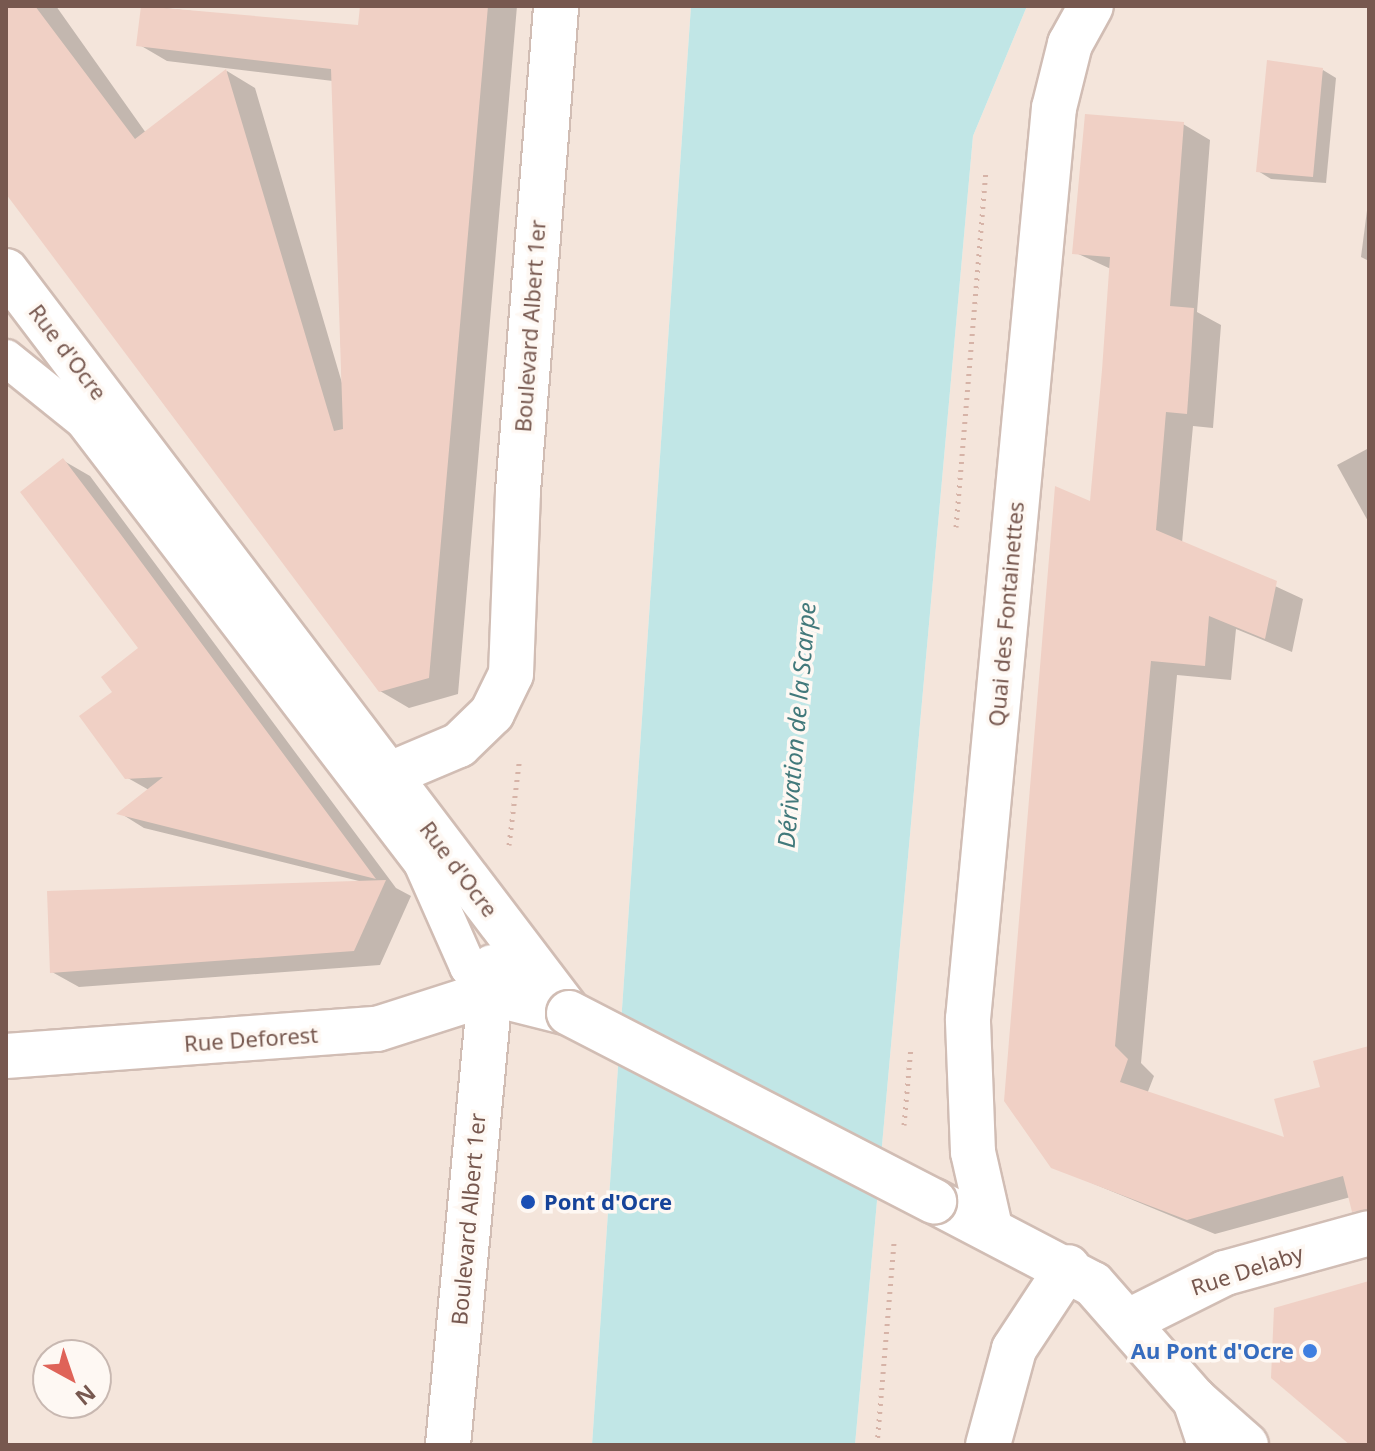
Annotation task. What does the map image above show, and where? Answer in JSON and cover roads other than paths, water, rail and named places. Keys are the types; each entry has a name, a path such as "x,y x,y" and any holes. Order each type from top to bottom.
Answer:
{"street":[{"name":"Boulevard Albert 1er","path":"388,775 459,745 492,713 511,674 518,491 556,6"},
{"name":"Quai des Fontainettes","path":"990,1227 973,1152 968,1019 1054,108 1070,44 1091,6"},
{"name":"Rue d'Ocre","path":"6,271 499,921 489,993"},
{"path":"499,921 569,1013"},
{"name":"Boulevard Albert 1er","path":"448,1445 489,993"},
{"path":"489,993 569,1013 1068,1267 1131,1320 1195,1400 1246,1445"},
{"name":"Rue Deforest","path":"6,1056 377,1029 489,993"},
{"name":"Rue Delaby","path":"1131,1320 1225,1273 1369,1233"},
{"path":"988,1445 1014,1349 1068,1267"},
{"path":"1195,1400 1210,1445"}],"lane":[{"name":"Rue d'Ocre","path":"6,358 84,421 414,852 441,893 468,967 489,993"}],"water":[{"name":"Dérivation de la Scarpe","path":"691,6 1027,6 973,136 855,1445 592,1445"}],"place":[{"name":"Pont d'Ocre","path":"528,1202"},
{"name":"Au Pont d'Ocre","path":"1310,1351"}]}
